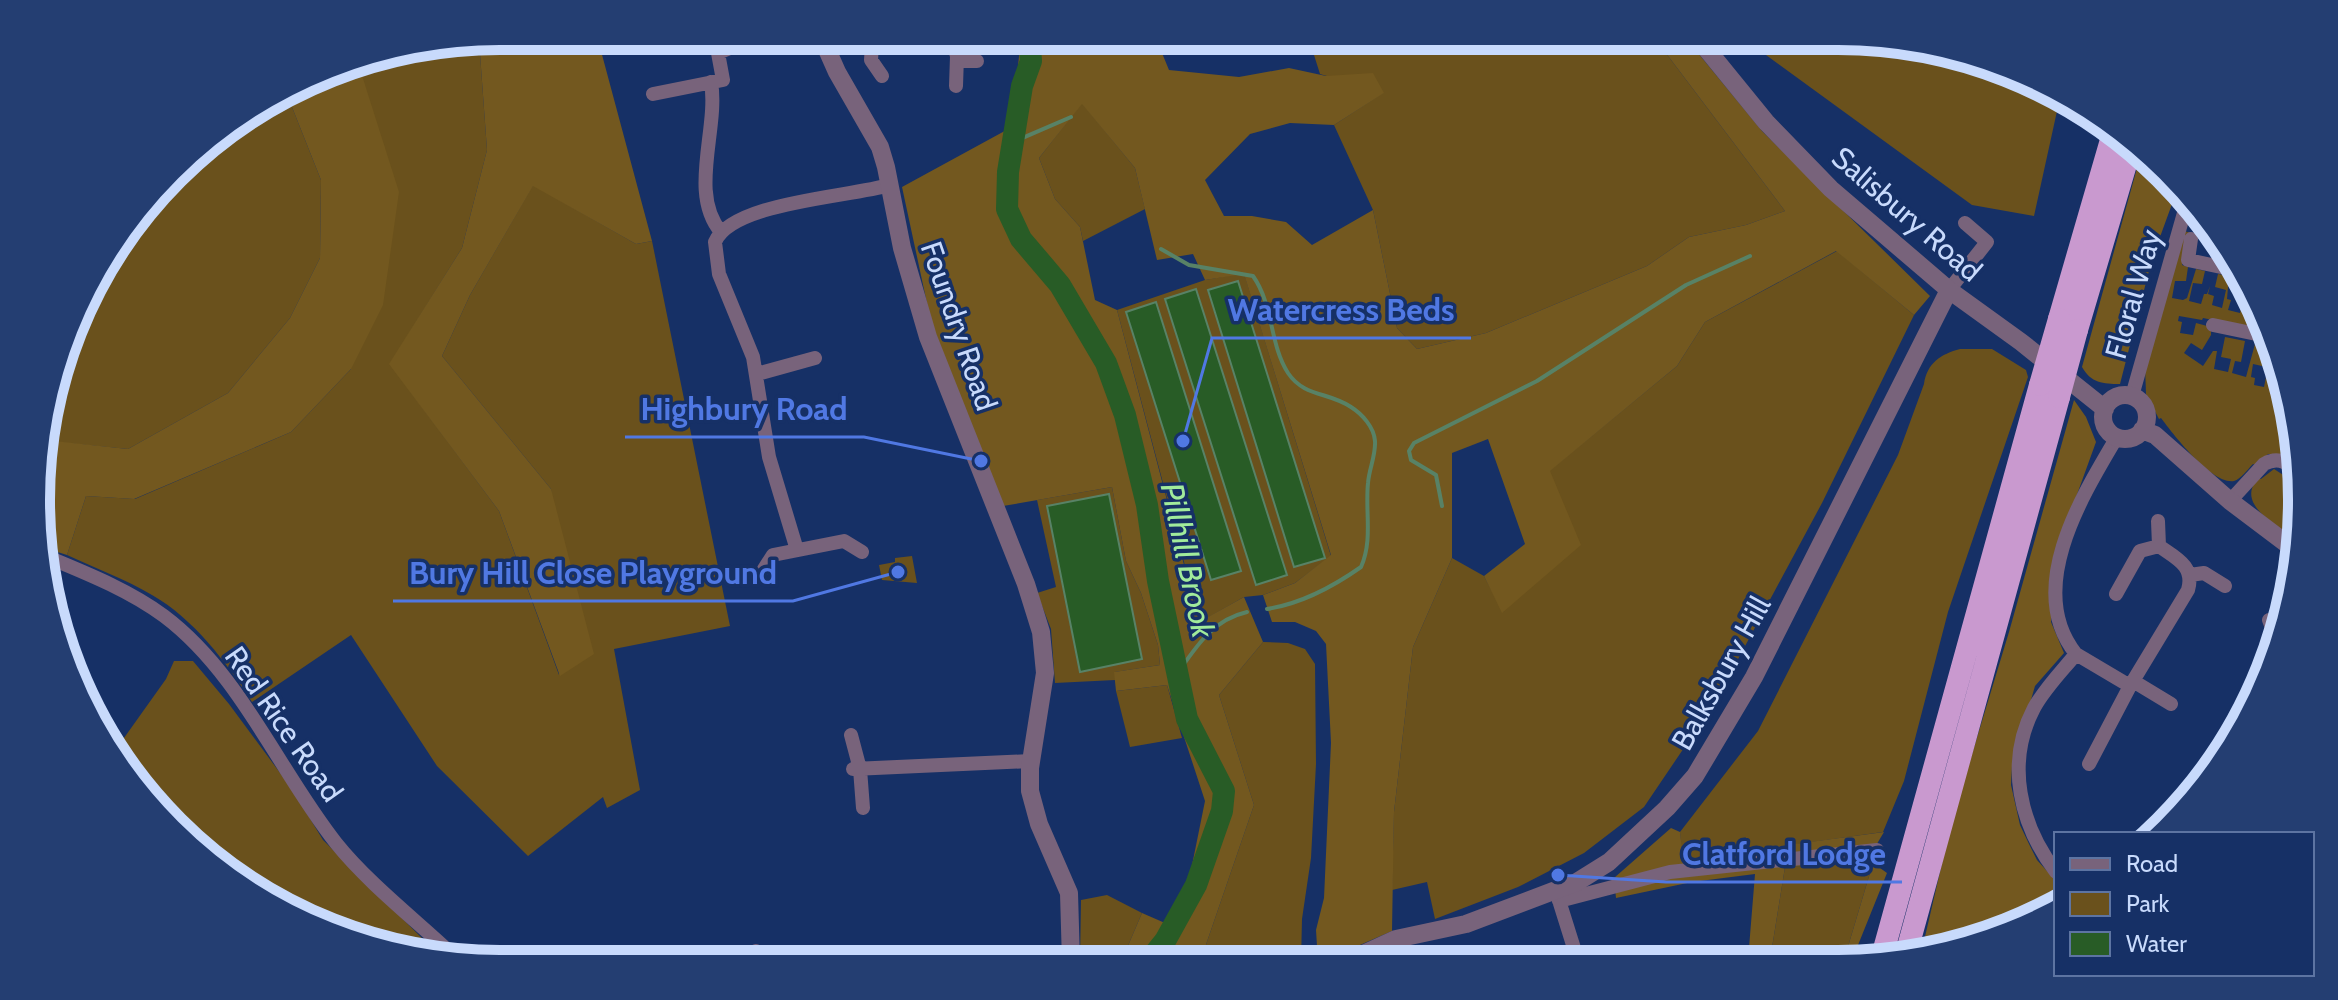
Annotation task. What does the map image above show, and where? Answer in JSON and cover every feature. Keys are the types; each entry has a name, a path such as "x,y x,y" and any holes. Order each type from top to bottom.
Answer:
{"highway":[{"path":"2105,138 2105,158"},
{"path":"2068,325 2110,142"},
{"path":"1885,947 2068,325 2128,156"},
{"path":"1909,944 2049,391"}],"street":[{"path":"653,94 723,80 718,53 725,50"},
{"name":"Foundry Road","path":"827,50 880,147 902,248 928,337 1020,567 1041,632 1045,660 1044,685 1030,761 1030,791 1035,814 1069,893 1071,950"},
{"path":"869,50 865,56 882,76"},
{"path":"954,50 956,86"},
{"name":"Salisbury Road","path":"1707,50 1766,122 1831,189 1949,290 2105,409"},
{"path":"957,61 977,61"},
{"path":"711,82 714,99 706,176 707,203 713,221 721,232"},
{"path":"797,550 785,485 766,445 757,374 744,331 719,274 715,242 721,232 788,203 858,194 889,185"},
{"name":"Floral Way","path":"2132,396 2184,213"},
{"name":"Balksbury Hill","path":"1372,950 1396,939 1466,924 1557,896 1609,862 1641,835 1695,776 1779,630 1949,290 1987,242 1965,223"},
{"path":"2191,239 2188,260 2223,267"},
{"path":"2213,325 2255,332"},
{"path":"757,374 801,370 815,358"},
{"path":"2132,396 2138,399 2147,417 2142,430 2130,438 2117,437 2106,428 2105,409 2113,399 2132,396"},
{"path":"2142,430 2155,435 2230,501 2286,543"},
{"path":"2117,437 2073,516 2059,560 2058,613 2067,642 2076,654 2171,704"},
{"path":"2230,501 2264,464 2278,459 2286,462"},
{"path":"2158,521 2159,546"},
{"path":"764,569 773,555 844,541 862,552"},
{"path":"2089,764 2188,590 2190,575 2184,564 2159,546"},
{"path":"2116,594 2140,551 2159,546"},
{"name":"Red Rice Road","path":"54,560 148,605 183,632 234,693 347,856 444,946"},
{"path":"2190,575 2204,573 2225,586"},
{"path":"2269,620 2270,624"},
{"path":"2054,869 2034,841 2028,825 2022,804 2018,766 2028,723 2035,708 2076,654"},
{"path":"851,735 863,808"},
{"path":"856,769 1030,761"},
{"path":"1574,950 1557,896 1670,872 1877,850"}],"green space":[{"path":"1312,50 1474,50 1476,54 1487,50 1664,50 1785,211 1746,225 1689,237 1647,266 1486,333 1417,349 1397,328 1373,210 1334,125 1383,93 1320,74"},
{"path":"1759,50 1867,51 1926,59 1983,74 2058,107 2034,216 1972,205"},
{"path":"480,51 487,150 462,248 390,364 499,511 559,675 551,489 442,356 470,295 533,185 636,244 652,241 730,626 614,649 640,790 607,808 603,797 528,856 437,766 351,635 252,702 220,657 182,616 142,589 67,555 86,496 135,499 291,432 351,369 360,73 412,59"},
{"path":"290,102 321,180 320,258 290,318 228,393 128,449 54,442 65,384 96,301 143,226 182,182 226,143"},
{"path":"1082,103 1135,168 1145,209 1083,241 1080,227 1055,199 1039,158"},
{"path":"2184,231 2195,234 2185,236 2182,265 2188,267 2186,281 2175,281 2172,298 2187,298 2196,269 2205,271 2202,284 2193,283 2189,301 2201,304 2210,286 2208,294 2214,296 2212,305 2222,308 2226,290 2215,287 2218,274 2228,276 2227,299 2231,300 2228,310 2240,313 2242,302 2253,325 2179,316 2178,321 2182,322 2180,333 2193,335 2196,323 2211,327 2211,335 2202,350 2191,343 2184,353 2203,366 2213,351 2217,351 2214,369 2228,372 2231,359 2221,357 2225,337 2245,341 2241,362 2235,361 2232,373 2246,377 2255,344 2260,345 2264,355 2262,366 2253,364 2251,377 2255,378 2254,385 2264,387 2268,368 2282,429 2280,443 2284,444 2286,458 2268,454 2258,466 2253,464 2234,481 2215,475 2159,419 2146,394 2145,366"},
{"path":"1837,251 1914,315 1822,503 1715,702 1644,807 1584,853 1518,887 1435,919 1427,882 1392,890 1394,812 1413,647 1452,558 1484,576 1503,612 1549,471 1677,366 1705,322"},
{"path":"1244,273 1331,556 1295,583 1263,595 1244,597 1200,622 1117,310 1205,280","holes":["1238,281 1324,558 1208,291","1165,298 1287,575 1256,584","1156,303 1241,570 1212,580 1126,312"]},
{"path":"1960,349 1992,349 2026,370 2028,377 1948,612 1904,781 1883,832 1682,860 1680,832 1758,731 1898,455 1928,370 1941,357"},
{"path":"2274,469 2287,477 2287,533 2267,519 2254,504 2252,487 2258,478"},
{"path":"1112,487 1126,561 1141,593 1158,645 1160,665 1115,672 1115,680 1055,683 1051,629 1037,593 1056,587 1037,500"},
{"path":"912,556 917,583 882,580 879,565 895,562 895,558"},
{"path":"1263,642 1288,643 1305,649 1315,664 1316,764 1311,858 1302,919 1301,950 1204,950 1254,805 1219,695"},
{"path":"174,661 193,661 292,789 323,840 428,944 355,926 301,904 226,857 182,818 143,774 121,742 166,679"},
{"path":"1167,685 1182,738 1130,747 1116,691"},
{"path":"1873,863 1847,950 1772,950 1785,867"},
{"path":"1107,895 1142,913 1126,950 1080,950 1081,900"}],"shaded area":[{"path":"601,50 652,241 636,244 533,186 470,295 442,356 551,489 594,654 560,676 499,511 389,364 462,248 487,150 480,51"},
{"path":"1020,50 1161,50 1169,70 1239,77 1289,68 1326,76 1373,73 1384,93 1334,125 1290,123 1250,134 1205,180 1224,216 1252,216 1286,222 1312,245 1373,210 1397,328 1417,349 1486,333 1647,266 1689,237 1746,225 1785,211 1664,50 1695,50 1762,131 1930,296 1914,315 1836,251 1705,322 1677,366 1550,471 1581,545 1502,613 1484,576 1525,544 1488,439 1452,453 1452,558 1413,647 1394,812 1392,931 1348,950 1317,950 1316,930 1324,898 1331,743 1326,644 1316,631 1295,622 1272,622 1263,595 1295,583 1331,555 1244,274 1205,280 1193,254 1157,260 1135,168 1082,104 1039,158 1055,199 1080,227 1095,300 1117,310 1199,622 1244,597 1263,642 1219,695 1254,805 1204,950 1126,950 1142,913 1165,923 1188,885 1205,801 1167,685 1116,691 1114,672 1160,665 1158,645 1141,593 1126,561 1112,487 1003,506 931,322 902,187 1012,127"},
{"path":"361,72 399,192 383,305 351,369 291,432 134,499 86,496 67,555 53,551 50,500 54,441 128,449 228,393 290,318 320,258 321,180 290,102"},
{"path":"2138,165 2173,200 2152,259 2120,384 2093,379 2082,367"},
{"path":"2074,400 2086,417 2096,442 2058,547 2051,622 2064,653 2035,686 2012,766 2011,785 2020,825 2037,860 2054,879 2054,895 1983,926 1924,941 1952,820"},
{"path":"1671,828 1680,832 1683,859 1884,832 1865,864 1785,867 1772,950 1749,950 1755,874 1692,882 1616,898 1614,878"},
{"path":"1873,863 1887,873 1856,949 1847,950"}],"water":[{"path":"1238,281 1325,558 1294,567 1208,290"},
{"path":"1196,289 1287,575 1256,585 1165,299"},
{"path":"1156,302 1241,571 1211,580 1126,312"},
{"path":"1109,494 1142,659 1080,672 1047,506"}],"waterway":[{"name":"Pillhill Brook","path":"1030,50 1031,61 1022,86 1008,172 1007,209 1021,239 1060,285 1106,363 1125,415 1147,505 1158,581 1187,719 1224,791 1222,811 1196,885 1158,950"},
{"path":"1013,142 1071,117"},
{"path":"1161,249 1189,265 1253,276 1265,300 1277,349 1294,381 1355,410 1367,421 1374,436 1367,494 1367,547 1361,567 1316,593 1267,609"},
{"path":"1442,506 1436,475 1411,460 1409,451 1414,443 1537,381 1686,285 1750,256"},
{"path":"1177,674 1214,628 1247,612"}],"place":[{"name":"Watercress Beds","path":"1183,441"},
{"name":"Highbury Road","path":"981,461"},
{"name":"Bury Hill Close Playground","path":"898,572"},
{"name":"Clatford Lodge","path":"1558,875"}]}
